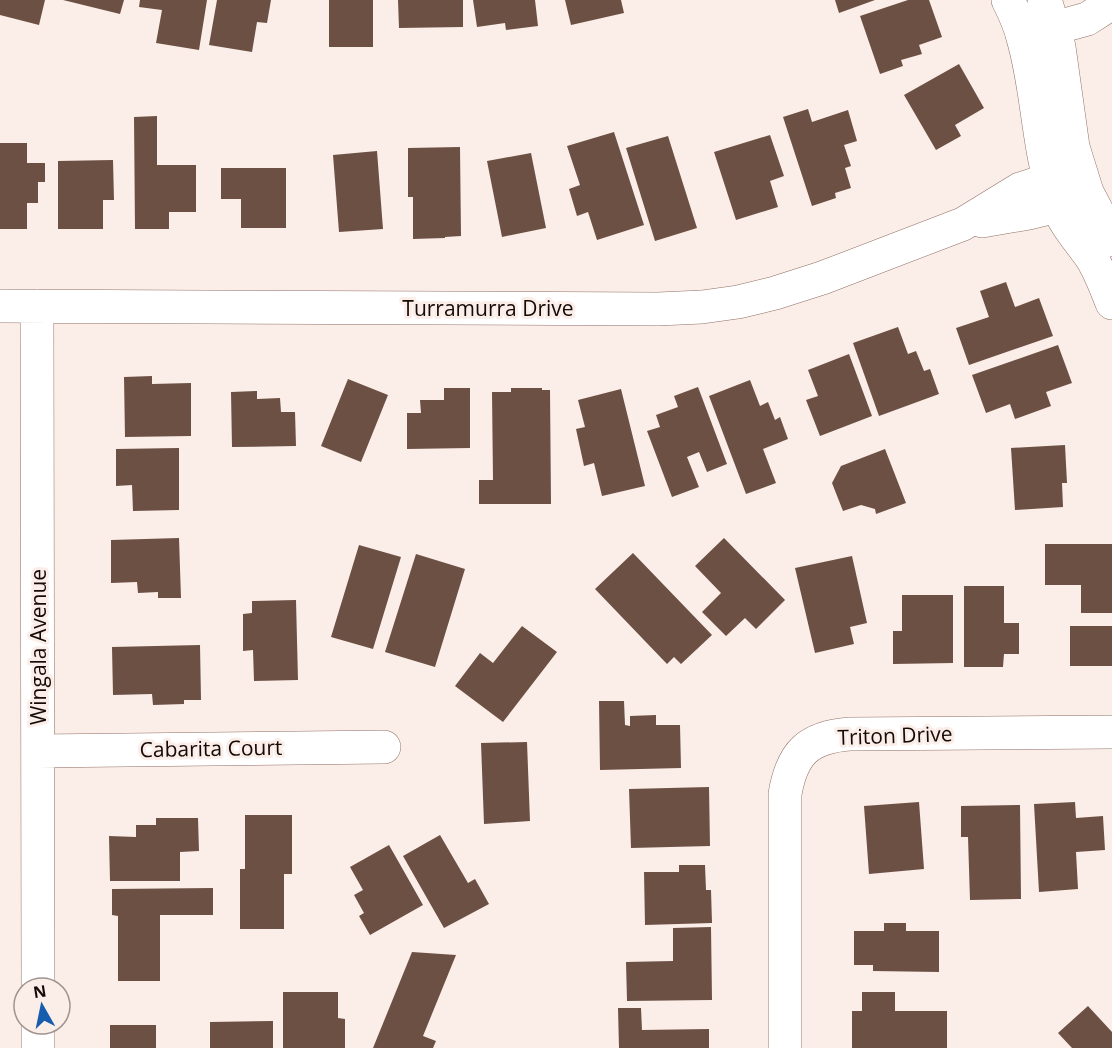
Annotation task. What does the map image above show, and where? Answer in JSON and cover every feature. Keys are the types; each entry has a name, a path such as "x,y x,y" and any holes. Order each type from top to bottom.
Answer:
{"street":[{"path":"1112,3 1087,18 1052,8 1016,18 1036,99 1043,157 1112,240"},
{"path":"1052,8 1073,147 1068,187 1067,224 1093,260 1112,303"},
{"name":"Turramurra Drive","path":"0,306 658,309 702,307 738,302 775,293 822,278 963,225 1029,213 1068,187"},
{"name":"Wingala Avenue","path":"37,306 39,976"},
{"name":"Triton Drive","path":"785,1048 785,794 788,776 795,762 805,750 817,740 833,735 850,734 1112,732"},
{"name":"Cabarita Court","path":"39,751 384,747"}],"building":[{"path":"0,0 45,0 39,25 0,15"},
{"path":"63,0 124,0 120,14"},
{"path":"140,0 207,0 199,50 156,43 162,10 139,7"},
{"path":"217,0 271,0 267,23 257,22 252,52 209,45"},
{"path":"329,0 373,0 373,47 329,47"},
{"path":"398,0 463,0 463,27 399,28"},
{"path":"473,0 535,0 538,26 506,30 505,23 477,27"},
{"path":"565,0 621,0 624,13 571,25"},
{"path":"835,0 875,0 839,13"},
{"path":"908,0 929,0 942,37 919,45 922,54 901,60 903,66 880,74 860,16"},
{"path":"959,64 984,108 955,125 961,136 936,150 904,95"},
{"path":"808,109 812,122 848,110 857,141 844,145 851,166 845,168 851,188 835,193 836,198 812,206 783,117"},
{"path":"157,116 157,165 196,165 196,212 169,212 169,229 135,229 134,117"},
{"path":"614,132 644,225 597,240 588,212 577,216 569,189 580,185 567,146"},
{"path":"770,135 784,176 770,181 778,207 736,220 714,152"},
{"path":"668,136 697,228 655,241 626,148"},
{"path":"0,143 27,143 27,163 45,163 45,182 38,182 38,203 27,203 27,229 0,229"},
{"path":"460,147 461,236 413,239 413,197 408,197 408,148"},
{"path":"377,151 383,229 339,232 333,155"},
{"path":"531,153 546,228 502,237 487,161"},
{"path":"113,160 114,200 103,200 103,229 58,229 58,161"},
{"path":"221,168 286,168 286,228 241,228 241,199 221,199"},
{"path":"1006,282 1015,307 1039,298 1053,336 969,365 956,328 989,317 980,291"},
{"path":"898,327 908,354 916,351 924,371 930,369 939,394 879,416 853,343"},
{"path":"1058,345 1072,383 1046,392 1051,406 1015,419 1010,404 986,413 972,375"},
{"path":"849,354 872,416 820,436 806,400 818,396 808,370"},
{"path":"152,376 152,384 191,383 191,436 125,437 124,377"},
{"path":"348,379 388,395 361,462 321,446"},
{"path":"750,380 760,406 768,402 775,420 780,417 788,439 763,449 776,483 746,494 709,396"},
{"path":"698,387 727,464 707,472 699,452 687,457 699,487 672,497 647,431 660,427 656,415 678,407 674,396"},
{"path":"444,388 470,388 470,448 407,449 407,413 421,413 420,400 444,400"},
{"path":"511,388 550,390 551,504 479,504 479,480 493,480 492,392 511,392"},
{"path":"621,389 645,486 602,496 594,463 584,466 576,429 585,427 578,400"},
{"path":"257,391 257,399 280,398 281,412 295,412 296,446 232,447 231,392"},
{"path":"1065,445 1067,483 1062,483 1063,507 1015,510 1011,448"},
{"path":"179,448 179,510 133,511 132,485 116,486 116,449"},
{"path":"885,449 906,503 876,514 875,509 861,505 843,511 832,483 841,466"},
{"path":"179,538 181,598 158,598 158,592 138,593 137,582 111,583 111,540"},
{"path":"724,538 785,600 756,629 745,618 726,636 702,612 721,593 695,566"},
{"path":"1045,544 1112,544 1112,613 1081,613 1081,585 1045,585"},
{"path":"359,545 401,557 373,649 331,637"},
{"path":"633,553 712,635 681,664 674,657 667,664 595,589"},
{"path":"416,554 465,569 435,667 385,652"},
{"path":"852,556 867,623 850,627 854,644 815,653 795,568"},
{"path":"964,586 1004,586 1004,623 1019,623 1019,654 1004,654 1003,667 964,667"},
{"path":"902,595 953,595 953,663 893,664 893,631 902,631"},
{"path":"296,600 298,680 254,681 253,650 243,651 243,614 252,613 252,601"},
{"path":"522,626 557,652 503,722 455,686 480,653 493,663"},
{"path":"1070,626 1112,626 1112,666 1070,666"},
{"path":"200,645 201,700 184,700 184,704 153,705 152,694 113,695 112,647"},
{"path":"599,701 624,701 625,725 630,726 630,716 656,715 656,725 680,725 681,768 600,770"},
{"path":"527,742 530,821 484,824 481,743"},
{"path":"709,787 710,846 631,848 629,789"},
{"path":"919,802 924,869 869,874 864,806"},
{"path":"1075,802 1076,818 1103,816 1105,850 1076,852 1078,889 1039,892 1034,804"},
{"path":"1020,805 1021,899 970,900 968,837 961,837 961,806"},
{"path":"245,815 292,815 292,874 284,874 284,929 240,929 240,869 245,869"},
{"path":"156,818 198,818 199,851 180,852 180,881 110,881 109,836 136,837 136,825 156,825"},
{"path":"440,835 468,883 475,879 489,904 444,928 403,856"},
{"path":"389,845 423,905 370,935 359,916 364,913 354,895 363,890 350,867"},
{"path":"679,865 705,865 706,890 711,890 712,923 645,925 644,872 679,872"},
{"path":"213,888 213,915 160,915 160,981 118,981 118,916 112,915 112,889"},
{"path":"884,923 906,923 906,931 939,931 939,972 873,971 873,965 854,965 854,931 884,931"},
{"path":"711,927 712,1000 627,1001 626,962 673,961 673,928"},
{"path":"412,952 456,955 423,1036 436,1041 433,1048 373,1048"},
{"path":"283,992 338,992 338,1018 345,1019 345,1048 283,1048"},
{"path":"862,992 895,992 895,1011 947,1011 947,1048 852,1048 852,1011 862,1011"},
{"path":"1088,1006 1112,1032 1112,1048 1072,1048 1058,1033"},
{"path":"618,1008 641,1008 642,1030 709,1029 709,1048 619,1048"},
{"path":"273,1021 273,1048 210,1048 210,1022"},
{"path":"110,1025 156,1025 156,1048 110,1048"}]}
